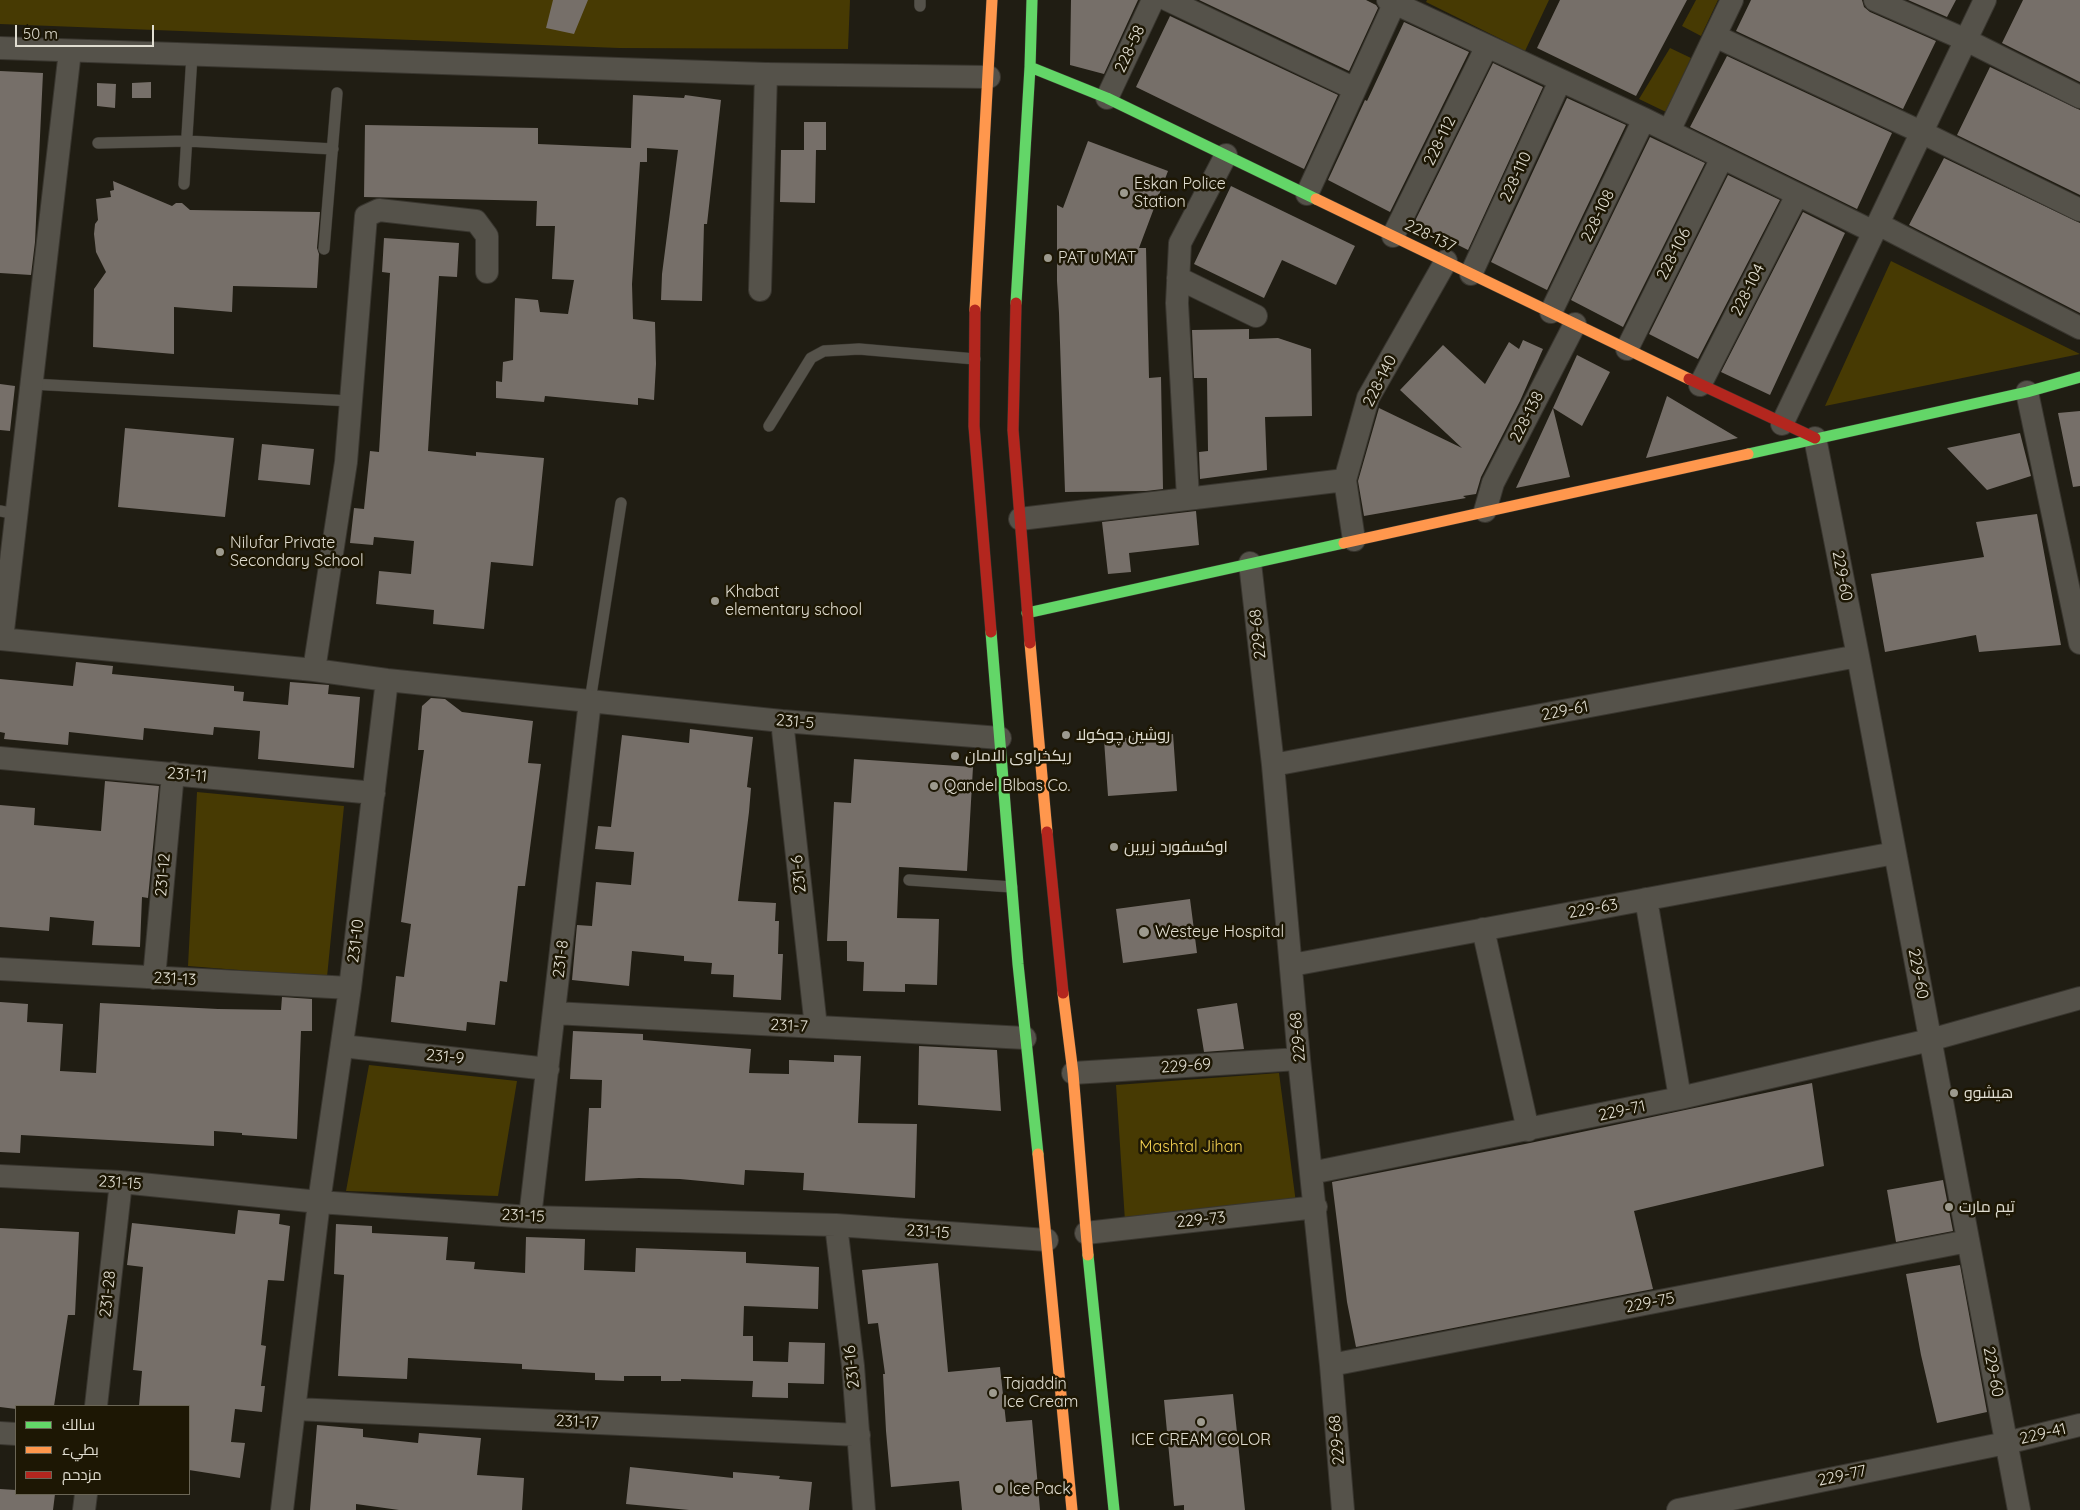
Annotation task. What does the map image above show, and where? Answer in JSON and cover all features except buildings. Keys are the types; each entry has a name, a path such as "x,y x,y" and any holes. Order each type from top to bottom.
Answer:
{"main road":[{"path":"992,0 979,315 974,359 974,426 1025,1038 1047,1240 1072,1510"},
{"path":"1032,0 1030,67 1011,316 1013,430 1027,613 1059,959 1073,1073 1086,1233 1114,1510"},
{"name":"228-137","path":"1030,67 1107,98 1226,154 1700,385 1815,438"},
{"path":"1027,613 2026,392 2080,377"}],"street":[{"name":"228-58","path":"1107,98 1154,0"},
{"path":"1168,0 1355,90"},
{"path":"1669,132 1732,0"},
{"path":"1875,0 1966,40 2080,97"},
{"path":"1782,424 1985,0"},
{"path":"1307,194 1355,90 1393,1 1644,119 1797,195 1876,228 2080,328"},
{"path":"1715,36 1922,132 2080,210"},
{"name":"228-112","path":"1393,236 1487,46"},
{"path":"0,48 766,74 989,77"},
{"path":"1,639 8,512 31,384 70,51"},
{"path":"760,290 766,74"},
{"name":"228-110","path":"1471,274 1560,81"},
{"name":"228-108","path":"1551,312 1644,119"},
{"path":"1188,498 1177,303 1180,243 1226,154"},
{"name":"228-106","path":"1627,349 1722,158"},
{"name":"228-104","path":"1700,385 1797,195"},
{"path":"314,670 346,462 366,216 378,210 476,221 486,236 487,272"},
{"name":"228-140","path":"1354,540 1345,480 1368,398 1446,261"},
{"path":"1178,278 1256,316"},
{"name":"228-138","path":"1485,511 1493,483 1575,324"},
{"path":"2026,392 2077,611 2080,643"},
{"name":"229-60","path":"1815,438 2019,1510"},
{"path":"1020,519 1345,480"},
{"name":"229-68","path":"1250,563 1292,965 1299,1059 1316,1207 1343,1510"},
{"name":"231-5","path":"1,639 314,670 387,680 782,721 1000,738"},
{"name":"229-61","path":"1272,765 1858,656"},
{"name":"231-10","path":"282,1510 319,1202 350,988 387,680"},
{"name":"231-8","path":"530,1217 590,701"},
{"name":"231-6","path":"782,721 816,1027"},
{"name":"231-11","path":"0,758 374,793"},
{"name":"231-12","path":"154,978 173,773"},
{"name":"229-63","path":"1292,965 1895,853"},
{"path":"1646,899 1680,1098"},
{"path":"1483,929 1528,1130"},
{"name":"231-13","path":"0,969 350,988"},
{"name":"229-71","path":"1311,1173 1680,1098 1930,1040 2080,998"},
{"name":"231-7","path":"554,1013 1025,1038"},
{"name":"231-9","path":"342,1046 548,1069"},
{"name":"229-69","path":"1073,1073 1299,1059"},
{"name":"231-15","path":"0,1176 121,1182 319,1202 530,1217 836,1225 1047,1240"},
{"name":"231-28","path":"96,1405 121,1182"},
{"name":"229-73","path":"1086,1233 1316,1207"},
{"name":"231-16","path":"836,1225 859,1435 864,1510"},
{"name":"229-75","path":"1331,1365 1968,1241"},
{"name":"231-17","path":"294,1409 859,1435"},
{"name":"229-41","path":"2006,1443 2080,1425"},
{"path":"0,1433 15,1434"},
{"name":"229-77","path":"1678,1510 2006,1443"},
{"path":"84,1510 86,1495"}],"lane":[{"path":"184,184 192,55"},
{"path":"324,249 337,93"},
{"path":"98,143 187,142 333,149"},
{"path":"769,426 812,358 824,351 859,349 974,359"},
{"path":"31,384 351,401"},
{"path":"590,701 621,503"},
{"path":"909,880 1012,887"}],"green space":[{"path":"0,0 850,0 848,49 619,48 0,24"},
{"path":"1427,0 1549,0 1525,51 1426,2"},
{"path":"1696,0 1718,0 1701,36 1682,26"},
{"path":"1670,48 1691,58 1666,112 1639,99"},
{"path":"1891,261 2080,354 1825,406"},
{"path":"197,792 344,806 327,977 188,966"},
{"path":"369,1065 517,1081 498,1196 346,1191"},
{"name":"Mashtal Jihan","path":"1279,1073 1296,1203 1125,1221 1116,1085"}],"traffic: fast":[{"path":"1016,303 1030,67 1032,0"},
{"path":"1030,67 1107,98 1316,199"},
{"path":"1748,454 2027,392 2080,377"},
{"path":"1027,613 1344,543"},
{"path":"991,632 1018,964 1038,1154"},
{"path":"1088,1255 1114,1510"}],"traffic: slow":[{"path":"975,310 992,0"},
{"path":"1316,199 1689,379"},
{"path":"1344,543 1748,454"},
{"path":"1030,643 1047,832"},
{"path":"1063,993 1073,1073 1088,1255"},
{"path":"1038,1154 1072,1510"}],"traffic: jam":[{"path":"1016,303 1013,430 1030,643"},
{"path":"975,310 974,426 991,632"},
{"path":"1689,379 1815,438"},
{"path":"1047,832 1063,993"}],"place":[{"name":"Eskan Police Station","path":"1124,193"},
{"name":"PAT u MAT","path":"1048,258"},
{"name":"Nilufar Private Secondary School","path":"220,552"},
{"name":"Khabat elementary school","path":"715,601"},
{"name":"روشين چوكولا","path":"1066,735"},
{"name":"ريكخراوى الامان","path":"955,756"},
{"name":"Qandel Blbas Co.","path":"934,786"},
{"name":"اوكسفورد زيرين","path":"1114,847"},
{"name":"Westeye Hospital","path":"1144,932"},
{"name":"هيشوو","path":"1954,1093"},
{"name":"تیم مارت","path":"1949,1207"},
{"name":"Tajaddin Ice Cream","path":"993,1393"},
{"name":"ICE CREAM COLOR","path":"1201,1422"},
{"name":"Ice Pack","path":"999,1489"}]}
